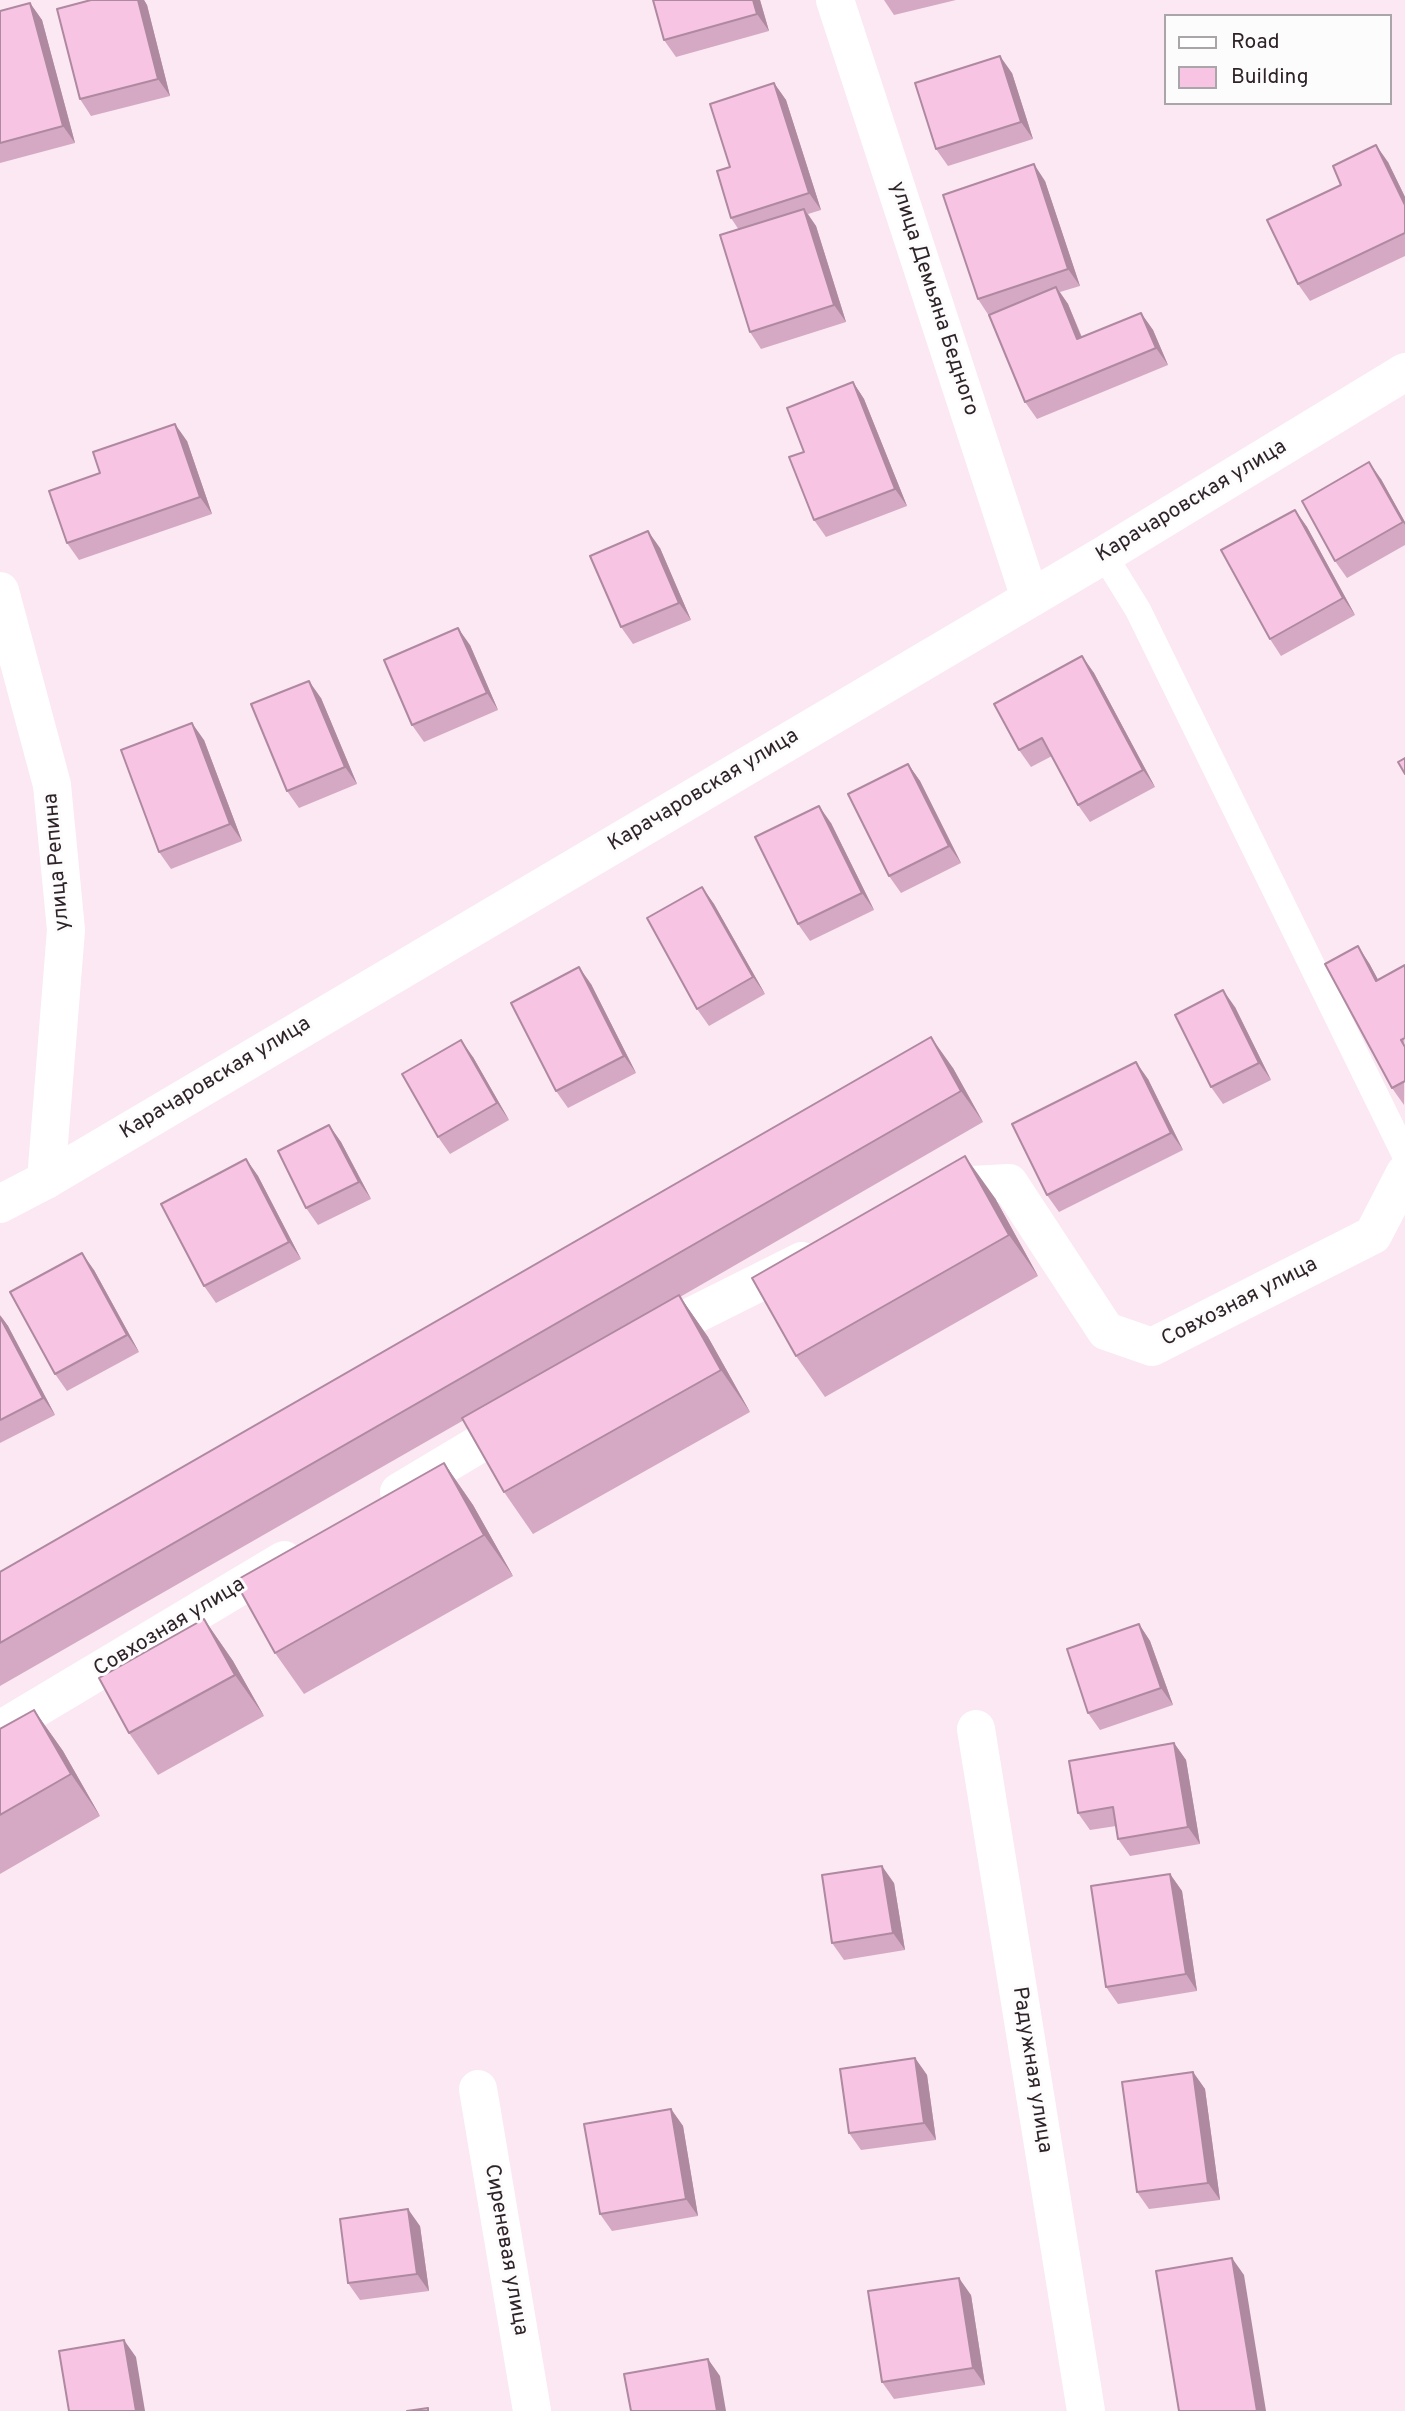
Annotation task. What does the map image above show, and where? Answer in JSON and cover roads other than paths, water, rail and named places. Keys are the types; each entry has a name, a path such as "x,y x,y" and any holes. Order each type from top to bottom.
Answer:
{"street":[{"name":"улица Демьяна Бедного","path":"835,0 1030,598"},
{"name":"Карачаровская улица","path":"0,1204 46,1180 1104,555 1405,372"},
{"name":"улица Репина","path":"0,591 52,785 66,930 46,1180"},
{"name":"Совхозная улица","path":"904,1210 953,1186 1009,1183 1106,1332 1152,1347 1373,1235 1405,1173"},
{"path":"622,1358 694,1315 830,1247"},
{"path":"370,1508 550,1401"},
{"name":"Совхозная улица","path":"0,1730 311,1544"},
{"name":"Радужная улица","path":"976,1729 1086,2411"},
{"name":"Сиреневая улица","path":"478,2089 532,2411"}],"lane":[{"path":"1104,555 1138,610 1405,1155"}]}
